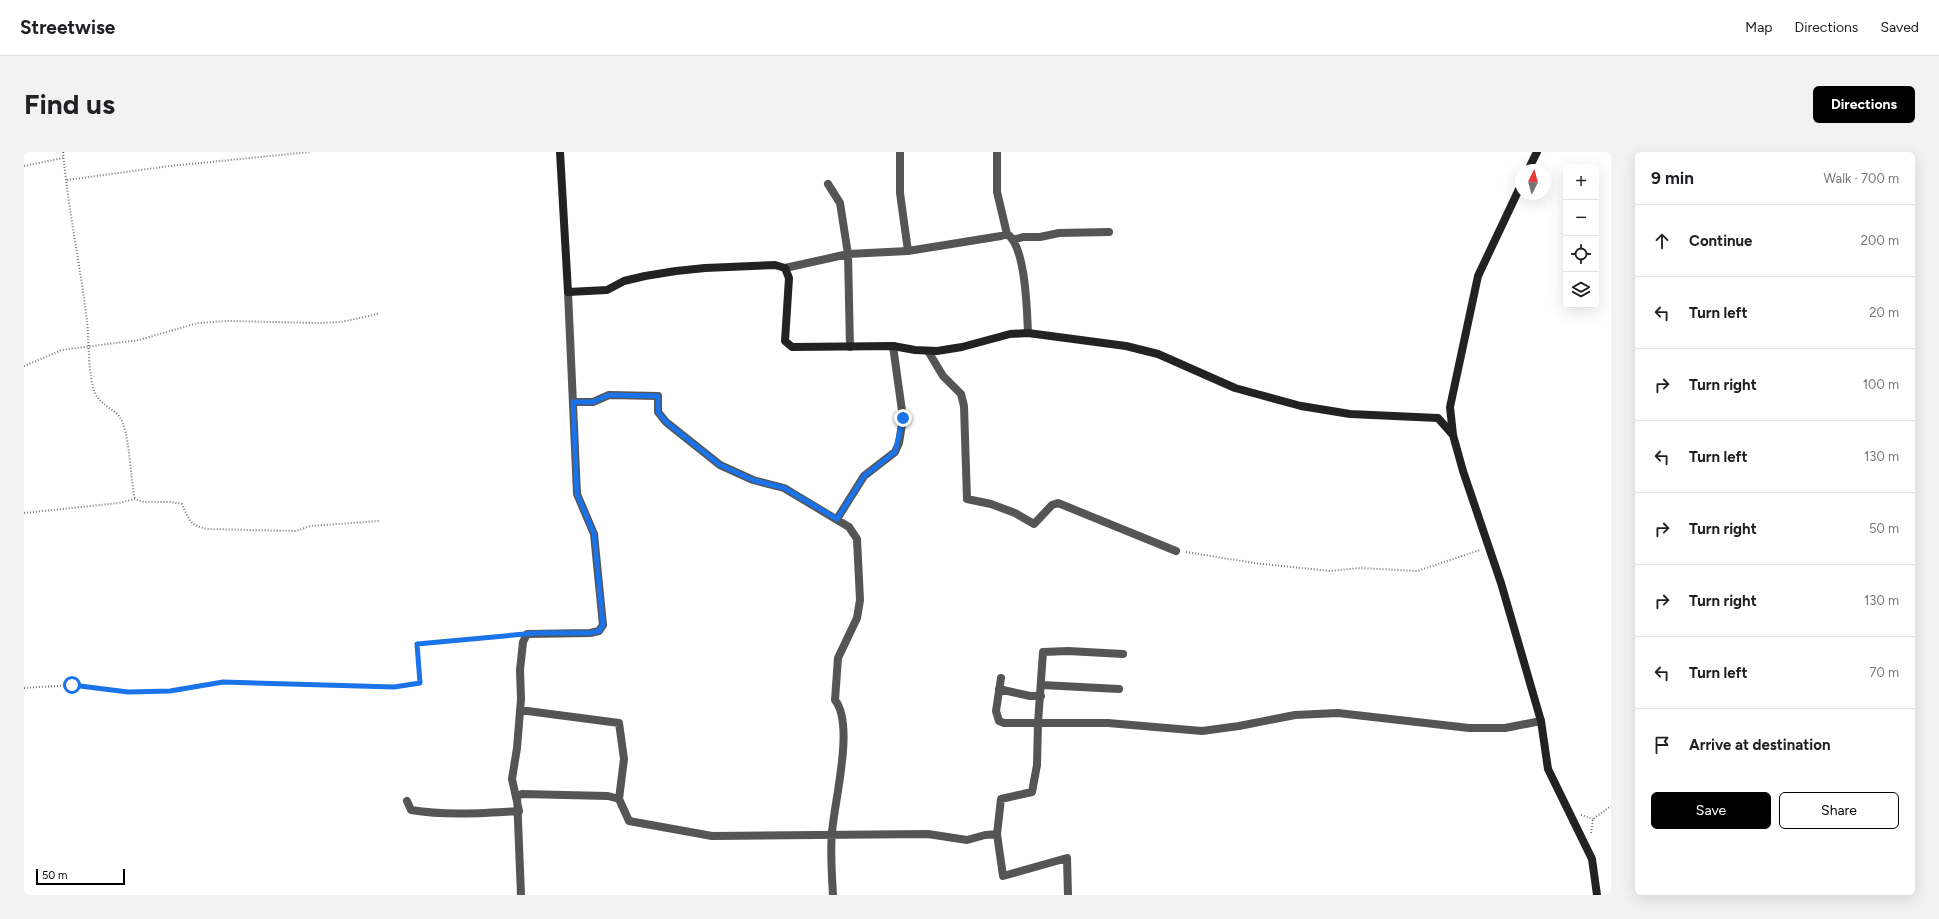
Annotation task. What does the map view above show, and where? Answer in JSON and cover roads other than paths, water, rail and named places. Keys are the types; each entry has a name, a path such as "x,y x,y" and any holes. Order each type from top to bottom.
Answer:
{"street":[{"path":"519,811 512,779 520,710 523,642 527,634 590,633 599,631 603,625 594,534 577,494 560,152"},
{"path":"900,152 900,193 908,251"},
{"path":"997,152 997,192 1007,234 1013,240 1021,263 1027,303 1028,333"},
{"path":"1531,164 1537,152"},
{"path":"828,184 840,203 848,254 850,347"},
{"path":"1515,198 1478,276 1450,407 1454,435 1463,471 1501,584 1540,721 1548,769 1592,859 1597,895"},
{"path":"1013,240 1023,237 1040,237 1059,233 1109,232"},
{"path":"568,292 607,290 624,281 645,276 705,268 775,264 785,268 848,254 908,251 1007,234"},
{"path":"785,268 789,278 785,341 792,347 893,346 928,351 962,347 1010,334 1028,333 1126,346 1158,354 1235,388 1301,406 1350,414 1438,418 1454,435"},
{"path":"837,519 864,476 895,452 899,443 903,418 893,346"},
{"path":"928,351 943,376 960,394 964,406 967,499 990,504 1015,513 1034,524 1052,505 1058,503 1176,551"},
{"path":"573,402 593,402 609,395 658,396 658,412 666,422 720,465 753,480 784,488 849,527 857,539 860,600 857,618 838,658 835,700 840,707 844,750 832,834 833,895"},
{"path":"1068,895 1067,858 1003,876 997,834 1001,799 1032,792 1037,764 1043,652 1068,651 1123,654"},
{"path":"1001,678 996,711 1000,721 1004,723 1108,723 1202,730 1239,726 1295,715 1338,713 1469,728 1505,728 1540,721"},
{"path":"1042,685 1119,690"},
{"path":"999,689 1041,696"},
{"path":"520,710 619,723 624,759 619,799 629,821 712,836 928,834 967,840 985,835 997,834"},
{"path":"520,895 519,811 517,796 522,794 608,796 619,799"},
{"path":"407,802 411,810 438,813 519,811"}]}
